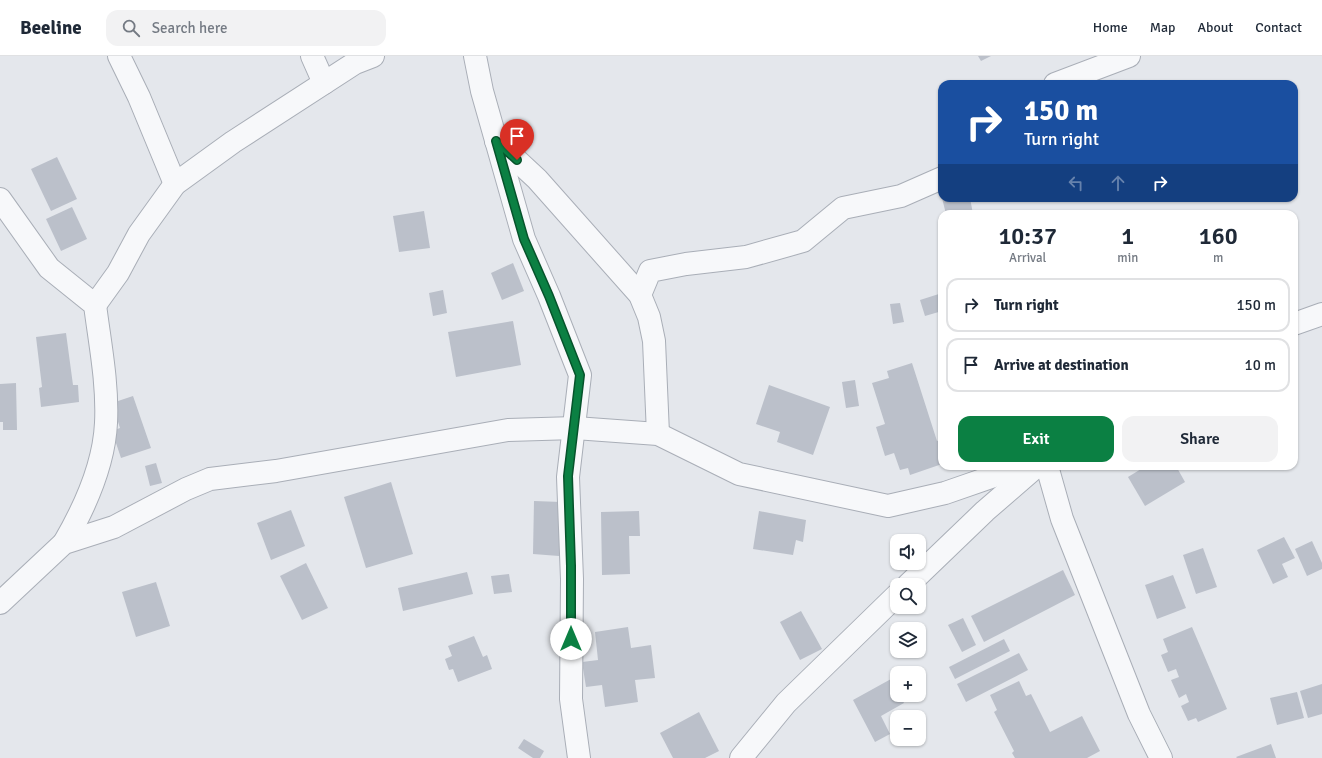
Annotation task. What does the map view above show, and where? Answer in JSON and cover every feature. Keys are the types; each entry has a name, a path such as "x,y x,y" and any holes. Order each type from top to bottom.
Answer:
{"street":[{"path":"119,56 139,97 176,184"},
{"path":"312,56 324,83"},
{"path":"0,603 64,543 77,520 89,493 100,456 106,424 105,382 95,305 118,273 139,234 176,184 233,142 355,63 373,56"},
{"path":"475,56 482,91 524,239 549,296 580,375 575,428 568,476 572,580 571,699 579,758"},
{"path":"1066,80 1129,56"},
{"path":"496,141 537,179 640,294 649,317 654,341 658,434"},
{"path":"640,294 650,271 686,264 746,257 803,241 843,208 901,196 938,180"},
{"path":"0,199 49,268 95,305"},
{"path":"1298,323 1322,314"},
{"path":"64,543 114,527 186,489 210,479 276,471 508,430 575,428 658,434 739,474 888,506 945,493 1011,470"},
{"path":"915,578 984,511 1032,470"},
{"path":"1048,470 1062,519 1139,714 1161,758"},
{"path":"741,758 786,703 890,602"}],"building":[{"path":"978,56 991,56 981,61"},
{"path":"57,157 77,199 51,211 31,169"},
{"path":"943,202 971,202 972,210 945,210"},
{"path":"72,207 87,239 61,251 46,219"},
{"path":"424,211 430,248 399,252 393,216"},
{"path":"513,263 524,291 502,300 491,273"},
{"path":"443,290 447,313 433,316 429,293"},
{"path":"938,294 938,312 925,316 920,300"},
{"path":"900,303 904,322 893,324 890,304"},
{"path":"513,321 521,365 456,377 448,332"},
{"path":"66,333 73,385 78,385 79,402 41,407 39,388 42,387 36,337"},
{"path":"912,363 938,441 938,465 910,475 908,468 900,470 894,453 885,456 876,427 885,424 872,383 889,378 887,371"},
{"path":"855,380 859,406 846,408 842,382"},
{"path":"16,383 17,430 3,430 3,422 0,422 0,384"},
{"path":"769,385 830,407 813,455 777,442 780,432 756,424"},
{"path":"133,396 151,448 121,458 112,431 120,428 112,403"},
{"path":"156,463 162,483 150,486 145,466"},
{"path":"1139,470 1178,470 1185,482 1145,506 1128,477"},
{"path":"391,482 413,554 366,568 344,497"},
{"path":"534,501 561,502 559,556 533,554"},
{"path":"291,510 305,546 271,560 257,523"},
{"path":"639,511 640,536 629,536 630,574 602,575 601,512"},
{"path":"759,511 806,520 803,542 796,540 793,555 753,549"},
{"path":"1284,537 1295,558 1282,564 1288,577 1273,584 1257,550"},
{"path":"1312,541 1322,563 1322,569 1307,576 1295,549"},
{"path":"1203,548 1217,587 1196,594 1183,555"},
{"path":"306,563 328,608 302,620 280,576"},
{"path":"1063,570 1075,595 984,642 971,616"},
{"path":"467,572 473,594 403,611 398,588"},
{"path":"509,574 512,592 494,594 491,576"},
{"path":"1173,575 1186,608 1157,619 1145,585"},
{"path":"156,582 170,626 136,637 122,592"},
{"path":"801,611 822,649 800,660 780,622"},
{"path":"963,618 976,645 962,652 948,625"},
{"path":"628,627 631,648 651,645 655,678 635,680 638,702 605,707 602,685 586,687 582,662 598,660 595,632"},
{"path":"1192,627 1227,709 1198,722 1196,718 1188,721 1181,706 1189,702 1186,694 1179,698 1171,680 1179,677 1176,669 1168,672 1161,655 1168,652 1163,639"},
{"path":"474,636 483,657 487,655 492,669 458,682 453,669 449,670 445,659 452,656 448,646"},
{"path":"1004,639 1010,651 955,679 949,667"},
{"path":"1019,653 1028,670 966,702 957,684"},
{"path":"890,680 890,702 904,703 881,716 890,734 875,742 853,700"},
{"path":"1019,681 1026,696 1031,694 1050,732 1082,716 1100,751 1087,758 1015,758 1012,753 1014,751 994,712 997,710 990,695"},
{"path":"1322,684 1322,714 1308,718 1300,691"},
{"path":"1297,692 1304,718 1277,725 1270,698"},
{"path":"699,712 719,751 705,758 673,758 660,733"},
{"path":"524,739 544,751 540,758 533,758 518,748"},
{"path":"1271,744 1276,758 1236,757"}],"route":[{"path":"517,160 496,141 524,239 549,296 580,375 575,428 568,476 571,526 571,639"}]}
